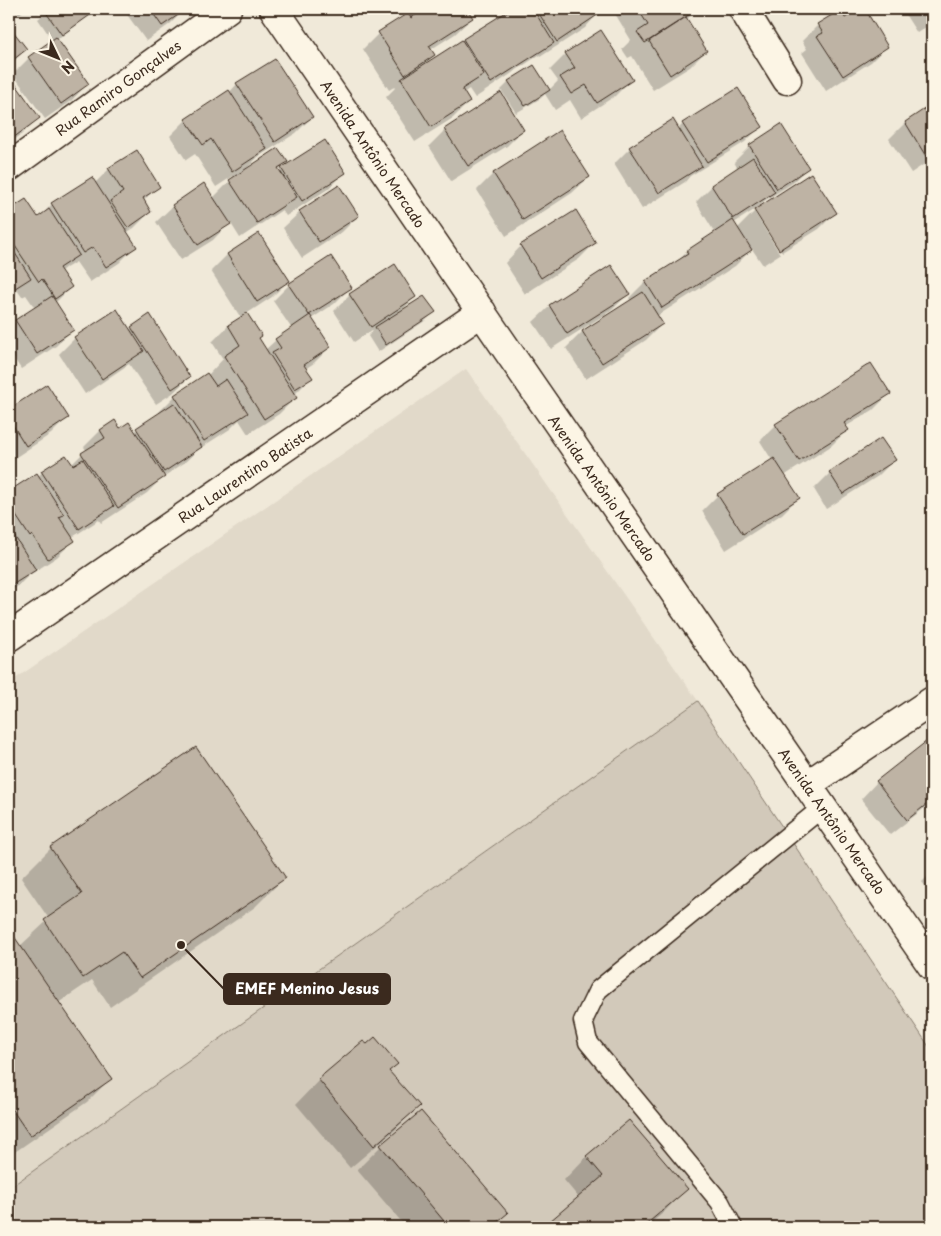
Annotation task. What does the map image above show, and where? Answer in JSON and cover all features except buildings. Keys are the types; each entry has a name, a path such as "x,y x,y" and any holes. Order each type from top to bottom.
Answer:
{"street":[{"name":"Rua Ramiro Gonçalves","path":"9,167 227,9"},
{"name":"Avenida Antônio Mercado","path":"274,9 932,966"},
{"path":"743,9 787,80"},
{"name":"Rua Laurentino Batista","path":"9,637 482,312"},
{"path":"807,785 932,702"}],"lane":[{"path":"733,1227 720,1202 588,1042 582,1020 598,990 823,808"}],"shaded area":[{"path":"466,369 698,701 9,1188 9,683"},
{"path":"698,701 932,1051 932,1227 9,1227 9,1188"}],"place":[{"name":"EMEF Menino Jesus","path":"181,945"}]}
